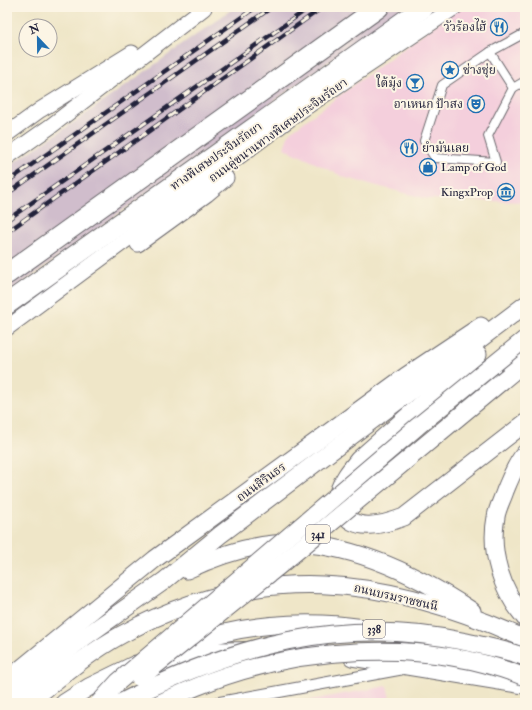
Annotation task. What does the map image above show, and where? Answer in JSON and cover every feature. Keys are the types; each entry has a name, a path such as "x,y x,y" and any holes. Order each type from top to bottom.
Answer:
{"highway":[{"path":"7,274 379,7"},
{"name":"ทางพิเศษประจิมรัถยา","path":"7,304 424,7"}],"main road":[{"path":"7,134 40,110 204,7"},
{"path":"7,157 57,121 204,7"},
{"name":"ถนนคู่ขนานทางพิเศษประจิมรัถยา","path":"7,328 303,110 455,7"},
{"path":"7,340 207,194 303,110"},
{"name":"ถนนสิรินธร","path":"7,680 155,559 399,381 525,298"},
{"path":"7,700 82,639 164,581 220,535 525,305"},
{"path":"525,312 359,459 344,478 339,492 343,512 353,522 364,525 384,525 404,517 525,423"},
{"path":"99,703 118,682 418,426 525,339"},
{"name":"341","path":"107,703 222,613 525,362"},
{"path":"525,453 509,481 496,516 493,535 498,569 507,591 525,618"},
{"path":"164,581 202,563 243,549 275,544 314,545 374,560 411,575 448,595 487,621"},
{"name":"ถนนบรมราชชนนี","path":"28,703 88,656 120,635 177,608 244,590 301,584 339,584 371,589 409,597 487,621 525,639"},
{"name":"338","path":"64,703 89,687 120,671 157,654 214,634 247,629 317,624 376,630 405,637 525,683"},
{"path":"120,703 159,683 233,654 300,638 336,634 400,633 436,636 525,657"},
{"path":"94,703 132,679 215,651 304,650 525,683"},
{"path":"160,703 236,672 293,658 350,652 386,651 448,658 481,664 525,683"}],"street":[{"path":"525,33 490,52 442,85 424,141 435,158 496,162 488,136 514,88 525,81"},
{"path":"490,52 514,88"},
{"path":"217,703 416,666"}],"shaded area":[{"path":"235,7 404,7 7,294 7,167 79,119"},
{"name":"ช่างชุ่ย","path":"459,7 525,7 525,202 428,199 346,178 284,148 289,133"},
{"path":"387,686 391,703 294,703"}],"railway":[{"path":"7,182 256,7"},
{"path":"7,194 272,7"},
{"path":"7,220 310,7"},
{"path":"7,232 323,7"}],"place":[{"name":"วัวร้องไฮ้","path":"499,27"},
{"name":"ช่างชุ่ย","path":"450,70"},
{"name":"ใต้มุ้ง","path":"415,83"},
{"name":"อาเหนก ป้าสง","path":"476,104"},
{"name":"ยำมันเลย","path":"409,148"},
{"name":"Lamp of God","path":"428,167"},
{"name":"KingxProp","path":"506,192"}]}
